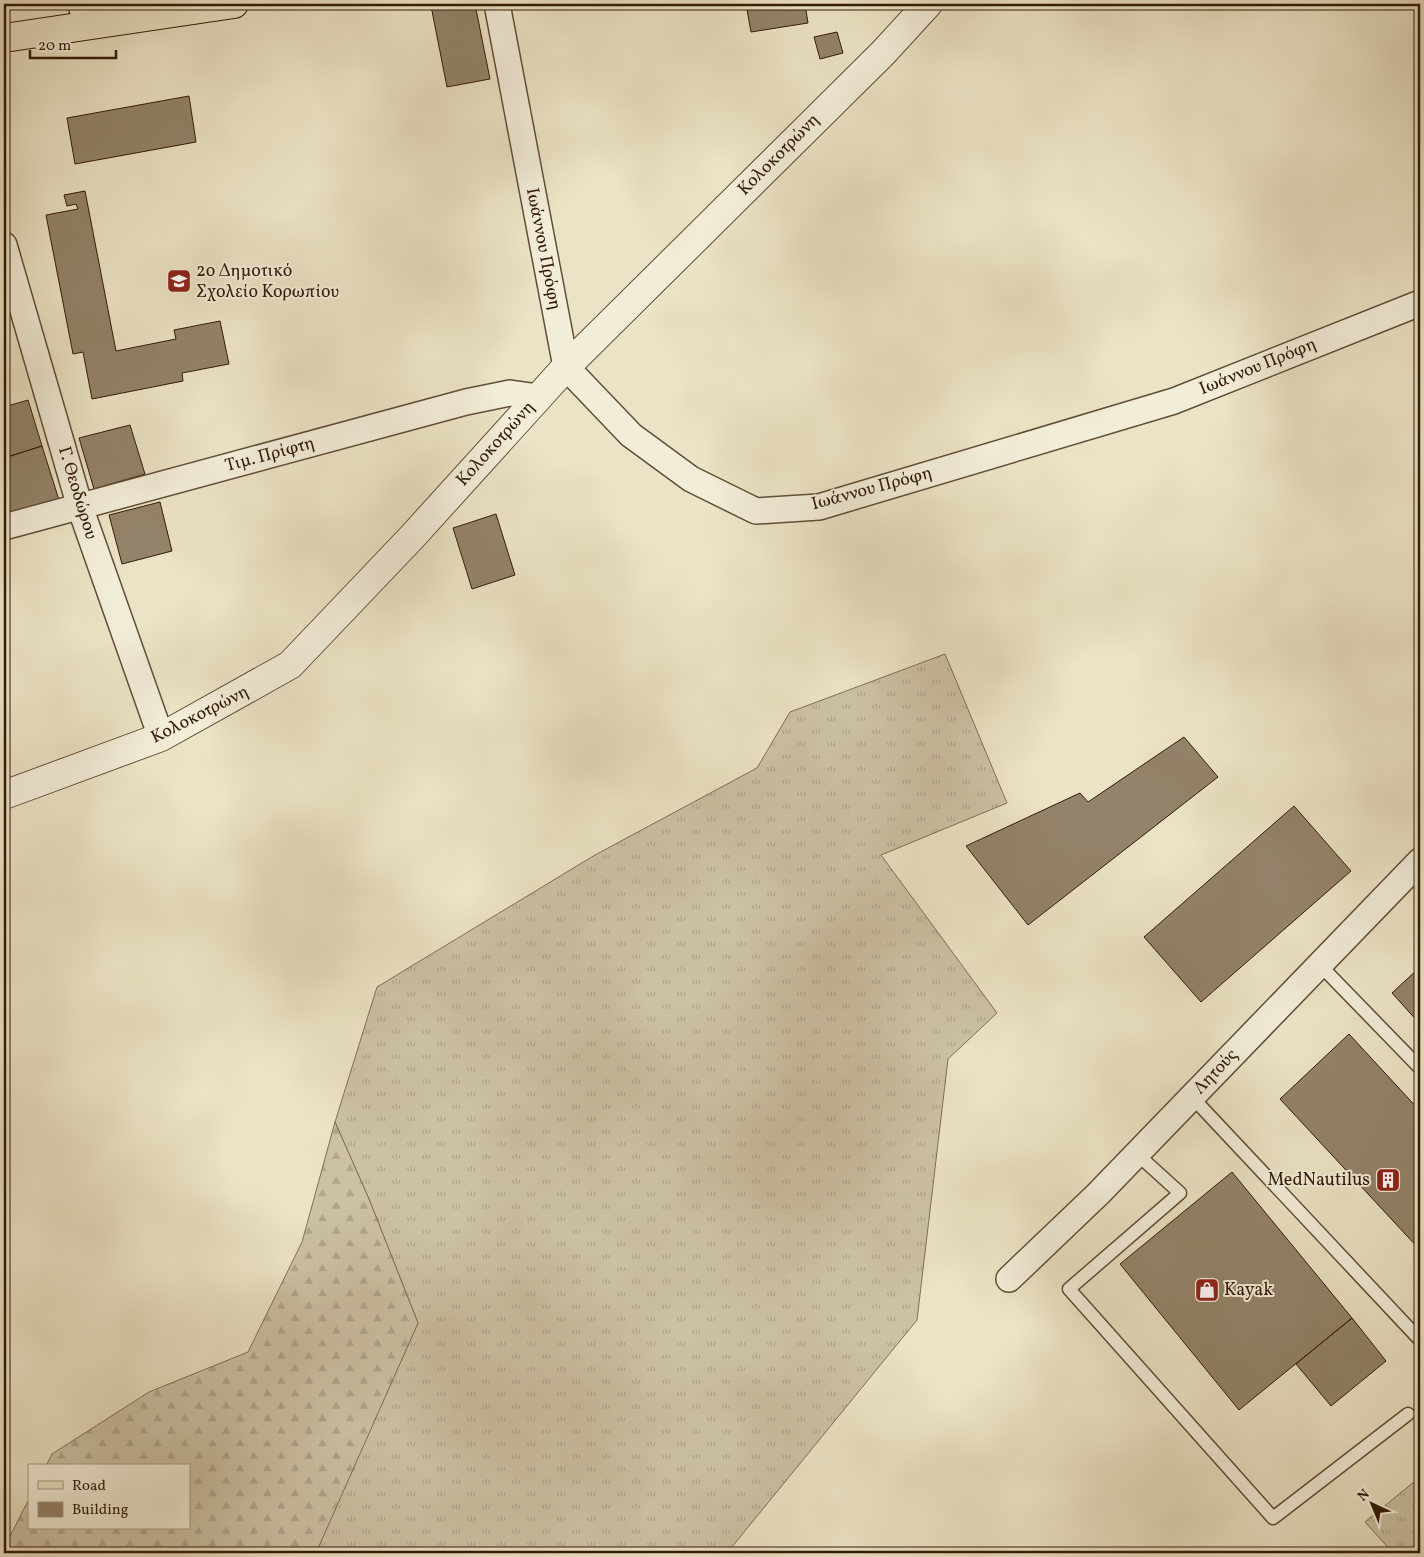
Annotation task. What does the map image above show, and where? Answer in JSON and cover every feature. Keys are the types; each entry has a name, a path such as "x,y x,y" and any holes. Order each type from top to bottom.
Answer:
{"main road":[{"path":"4,38 83,15 234,4"}],"street":[{"name":"Ιωάννου Πρόφη","path":"497,4 566,367 631,435 691,479 756,512 819,507 1174,400 1420,303"},
{"name":"Κολοκοτρώνη","path":"4,795 161,737 290,665 412,536 566,367 883,53 928,4"},
{"name":"Γ. Θεοδώρου","path":"4,245 8,270 80,507 161,737"},
{"name":"Τιμ. Πρίφτη","path":"4,527 466,402 510,393 538,397"},
{"name":"Λητούς","path":"1009,1279 1137,1154 1320,965 1418,868"}],"lane":[{"path":"1320,965 1420,1068"},
{"path":"1192,1097 1420,1340"},
{"path":"1137,1154 1180,1193 1069,1289 1273,1518 1408,1414"}],"green space":[{"path":"945,654 1007,803 881,855 997,1013 948,1059 917,1320 727,1553 316,1553 316,1549 418,1323 369,1199 335,1122 377,987 595,855 757,768 790,712"},
{"path":"335,1122 369,1199 418,1323 316,1553 4,1553 4,1548 28,1501 28,1530 190,1530 190,1464 47,1464 52,1454 149,1392 248,1352 302,1242"},
{"path":"1420,1477 1420,1553 1393,1553 1365,1522"}],"building":[{"path":"441,4 475,4 490,79 447,87 431,6"},
{"path":"746,4 805,4 808,23 751,32"},
{"path":"837,32 843,53 820,59 814,37"},
{"path":"189,96 196,142 75,164 67,118"},
{"path":"85,191 116,351 176,339 174,330 220,321 229,364 182,373 183,381 92,399 83,352 73,354 46,215 78,209 76,204 67,206 64,195"},
{"path":"28,400 42,446 4,458 4,407"},
{"path":"130,425 145,474 94,489 79,438"},
{"path":"42,446 59,500 4,517 4,458"},
{"path":"160,502 172,551 122,564 109,515"},
{"path":"496,514 515,575 472,589 453,528"},
{"path":"1184,737 1218,777 1028,925 966,846 1080,793 1088,802"},
{"path":"1294,806 1351,871 1201,1002 1144,937"},
{"path":"1420,967 1420,1024 1392,993"},
{"name":"MedNautilus","path":"1349,1034 1420,1111 1420,1250 1280,1099"},
{"path":"1232,1172 1352,1318 1239,1410 1120,1264"},
{"path":"1352,1318 1386,1361 1331,1406 1296,1364"}],"place":[{"name":"2ο Δημοτικό Σχολείο Κορωπίου","path":"179,281"},
{"name":"MedNautilus","path":"1388,1180"},
{"name":"Kayak","path":"1207,1290"}]}
